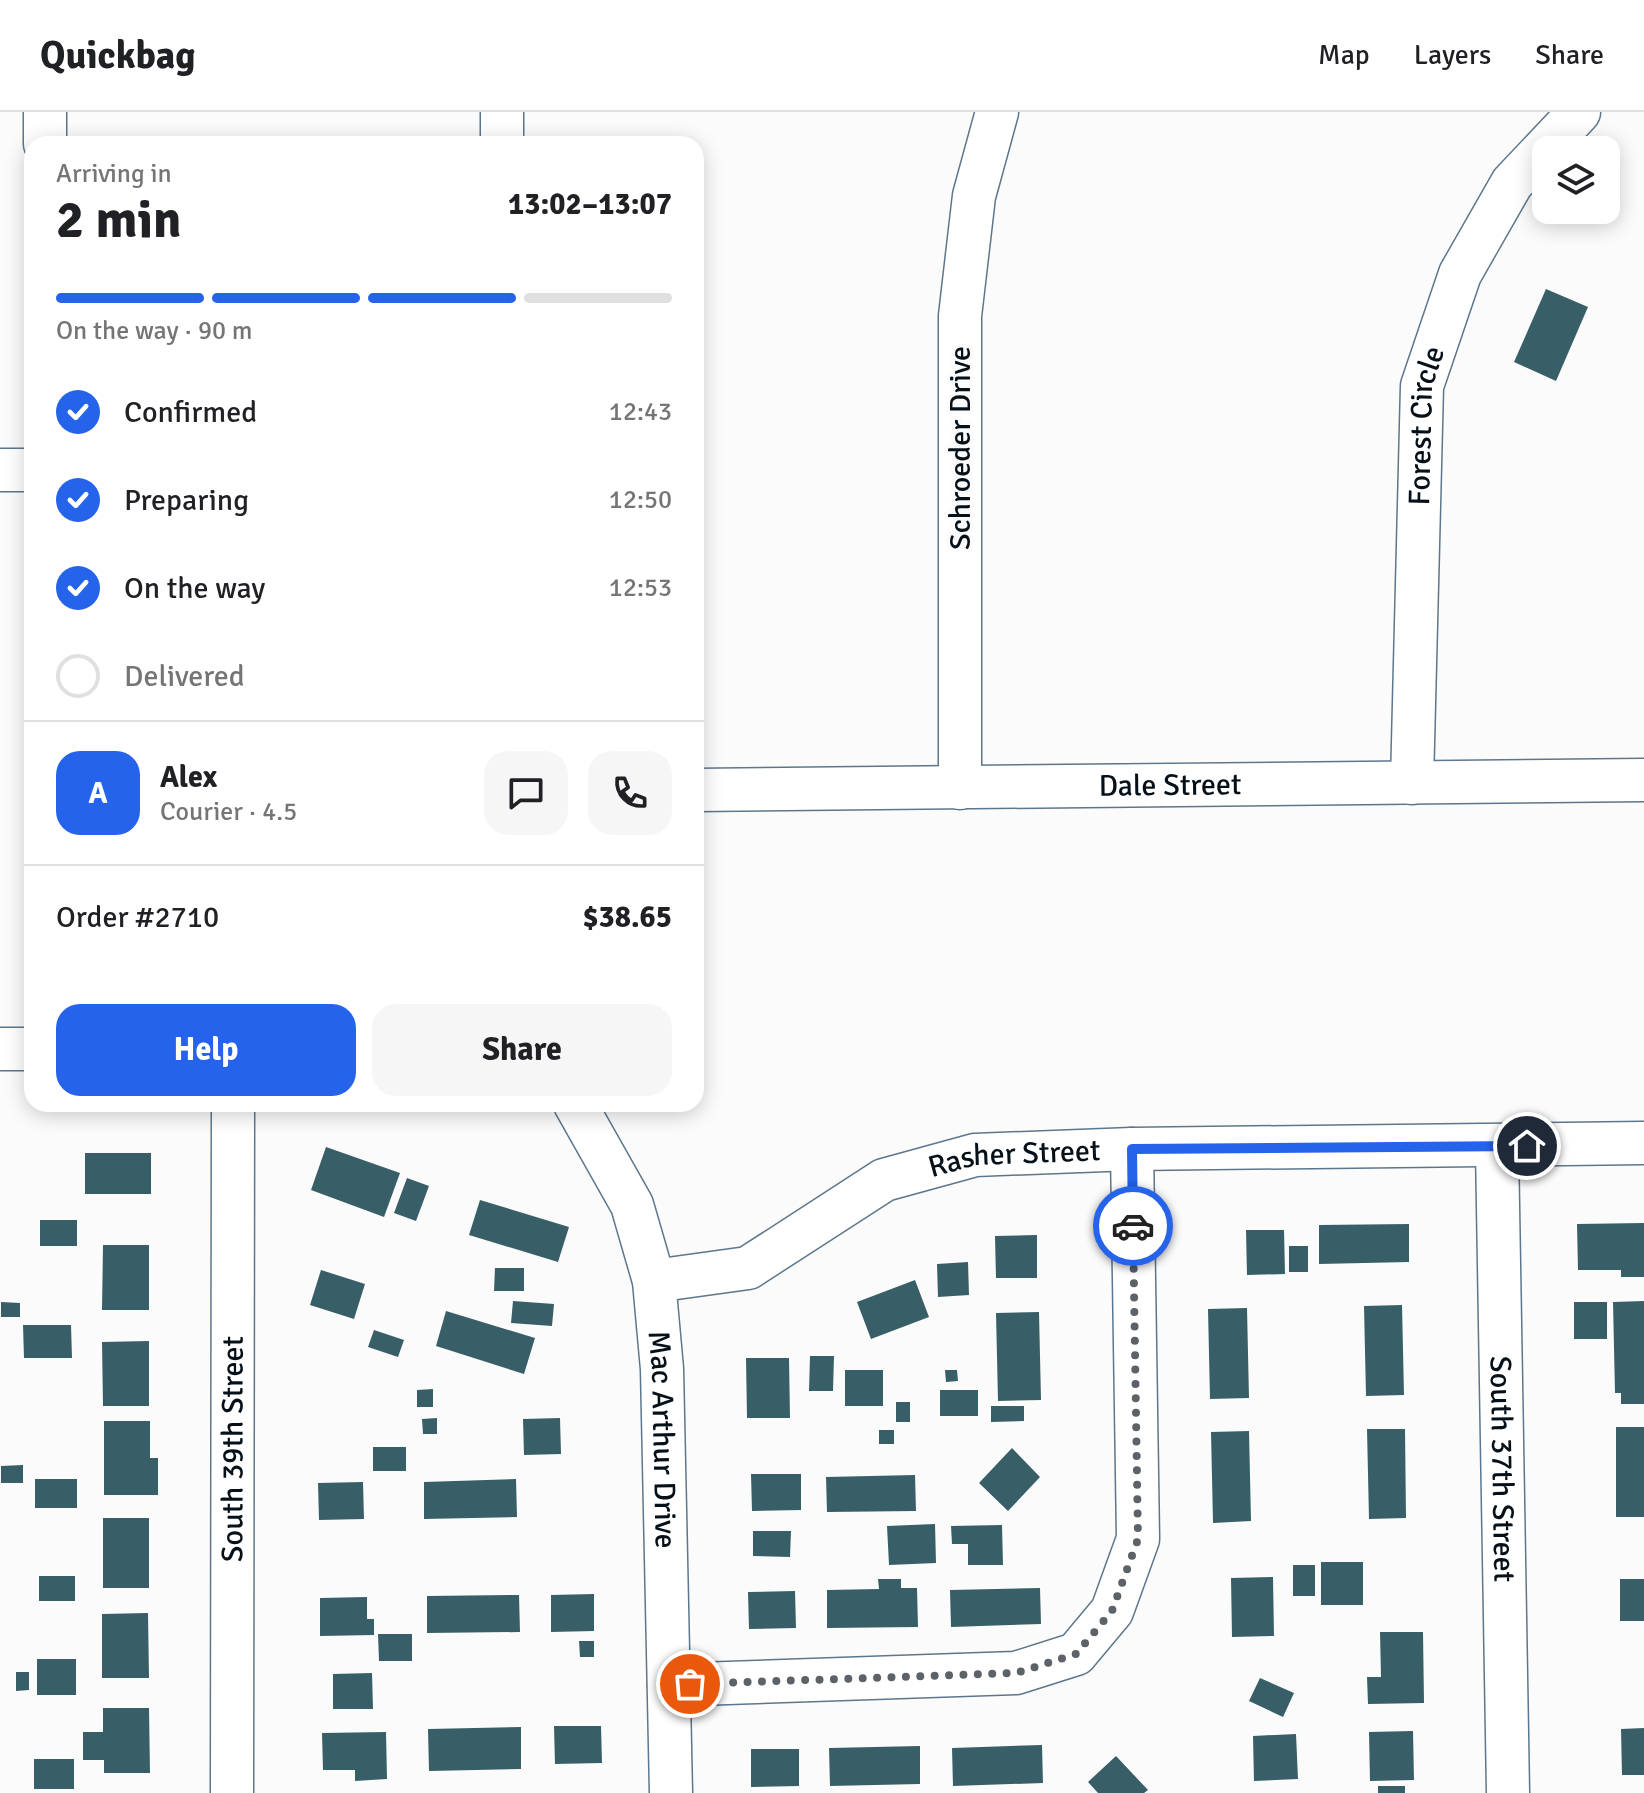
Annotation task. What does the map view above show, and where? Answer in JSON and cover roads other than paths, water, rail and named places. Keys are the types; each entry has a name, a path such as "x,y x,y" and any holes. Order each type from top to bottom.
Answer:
{"street":[{"path":"45,112 45,136"},
{"path":"502,112 502,136"},
{"name":"Schroeder Drive","path":"960,788 960,316 974,196 997,112"},
{"name":"Forest Circle","path":"1412,783 1422,386 1460,274 1512,183 1579,112"},
{"path":"0,470 24,470"},
{"name":"Dale Street","path":"704,790 1644,780"},
{"path":"0,1049 24,1049"},
{"name":"South 39th Street","path":"232,1793 233,1112"},
{"name":"Mac Arthur Drive","path":"580,1112 632,1205 654,1281 662,1369 671,1793"},
{"name":"Rasher Street","path":"654,1281 748,1268 884,1180 975,1155 1132,1149 1644,1143"},
{"name":"South 37th Street","path":"1497,1147 1508,1793"},
{"path":"669,1685 1016,1673 1076,1654 1112,1611 1138,1539 1132,1149"}]}
